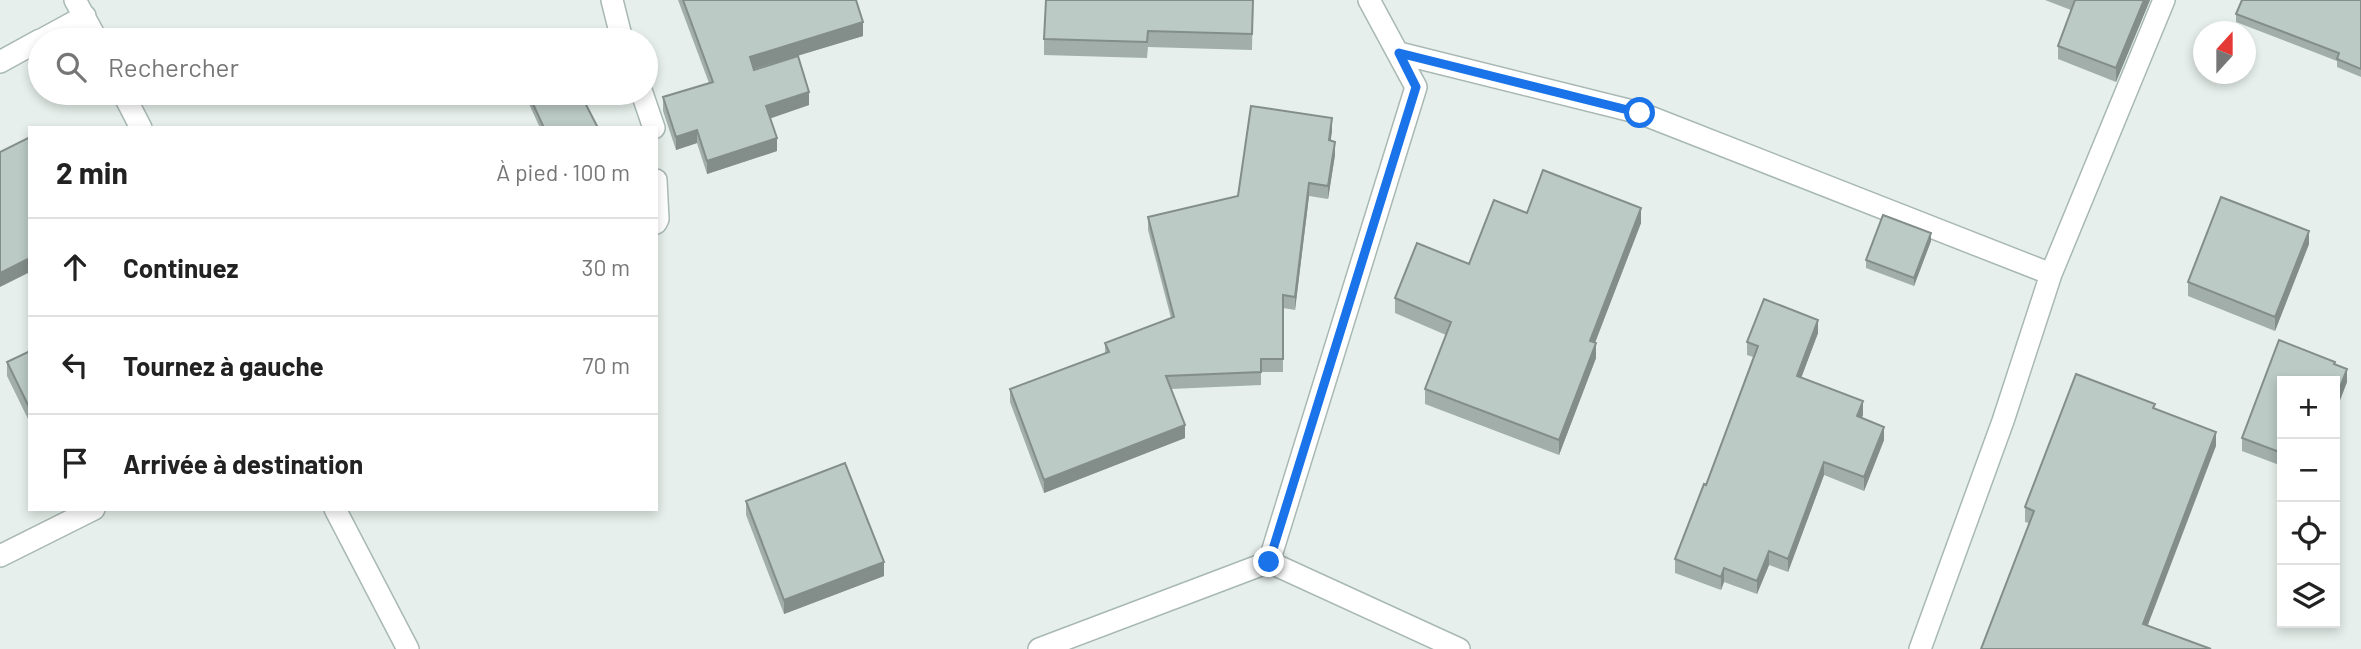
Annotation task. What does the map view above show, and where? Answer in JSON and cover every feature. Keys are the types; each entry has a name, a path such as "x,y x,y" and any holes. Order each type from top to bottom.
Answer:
{"street":[{"path":"612,0 619,28"},
{"path":"1269,562 1416,87 1369,0"},
{"path":"1920,649 2003,421 2051,274 2164,0"},
{"path":"55,28 80,8 91,28"},
{"path":"0,62 28,47"},
{"path":"1399,53 1640,113 2051,274"},
{"path":"129,105 140,126"},
{"path":"646,105 652,126"},
{"path":"0,556 90,511"},
{"path":"336,511 408,649"},
{"path":"1039,649 1269,562 1459,649"}],"building":[{"path":"683,0 856,0 863,22 750,57 754,70 798,56 809,92 766,106 777,138 707,161 697,130 676,137 663,97 713,82"},
{"path":"1046,0 1253,0 1252,34 1148,31 1147,42 1044,39"},
{"path":"2075,0 2144,0 2116,68 2058,46"},
{"path":"2242,0 2361,0 2361,69 2337,59 2339,53 2236,14"},
{"path":"533,105 586,105 597,126 543,126"},
{"path":"1251,106 1332,118 1329,140 1335,142 1328,186 1309,183 1295,297 1283,295 1283,359 1261,359 1261,372 1166,376 1185,425 1044,480 1010,389 1109,352 1105,343 1174,317 1148,217 1238,196"},
{"path":"28,138 28,259 0,273 0,152"},
{"path":"1543,170 1641,208 1590,341 1596,343 1559,440 1425,389 1451,322 1395,298 1417,243 1469,264 1494,200 1527,213"},
{"path":"2221,197 2309,231 2275,317 2188,282"},
{"path":"1883,215 1931,233 1914,278 1866,260"},
{"path":"1764,299 1818,320 1797,376 1863,401 1857,416 1884,427 1864,477 1824,462 1788,559 1769,551 1757,581 1724,568 1721,577 1675,559 1758,346 1747,342"},
{"path":"2279,340 2347,369 2340,387 2340,376 2277,376 2277,451 2242,438"},
{"path":"28,352 28,405 7,362"},
{"path":"2076,374 2155,404 2153,408 2216,432 2143,624 2211,649 1981,649 2034,511 2025,507"},
{"path":"845,463 884,562 784,600 746,501"}],"route":[{"path":"1269,562 1416,87 1399,53 1640,113"}]}
